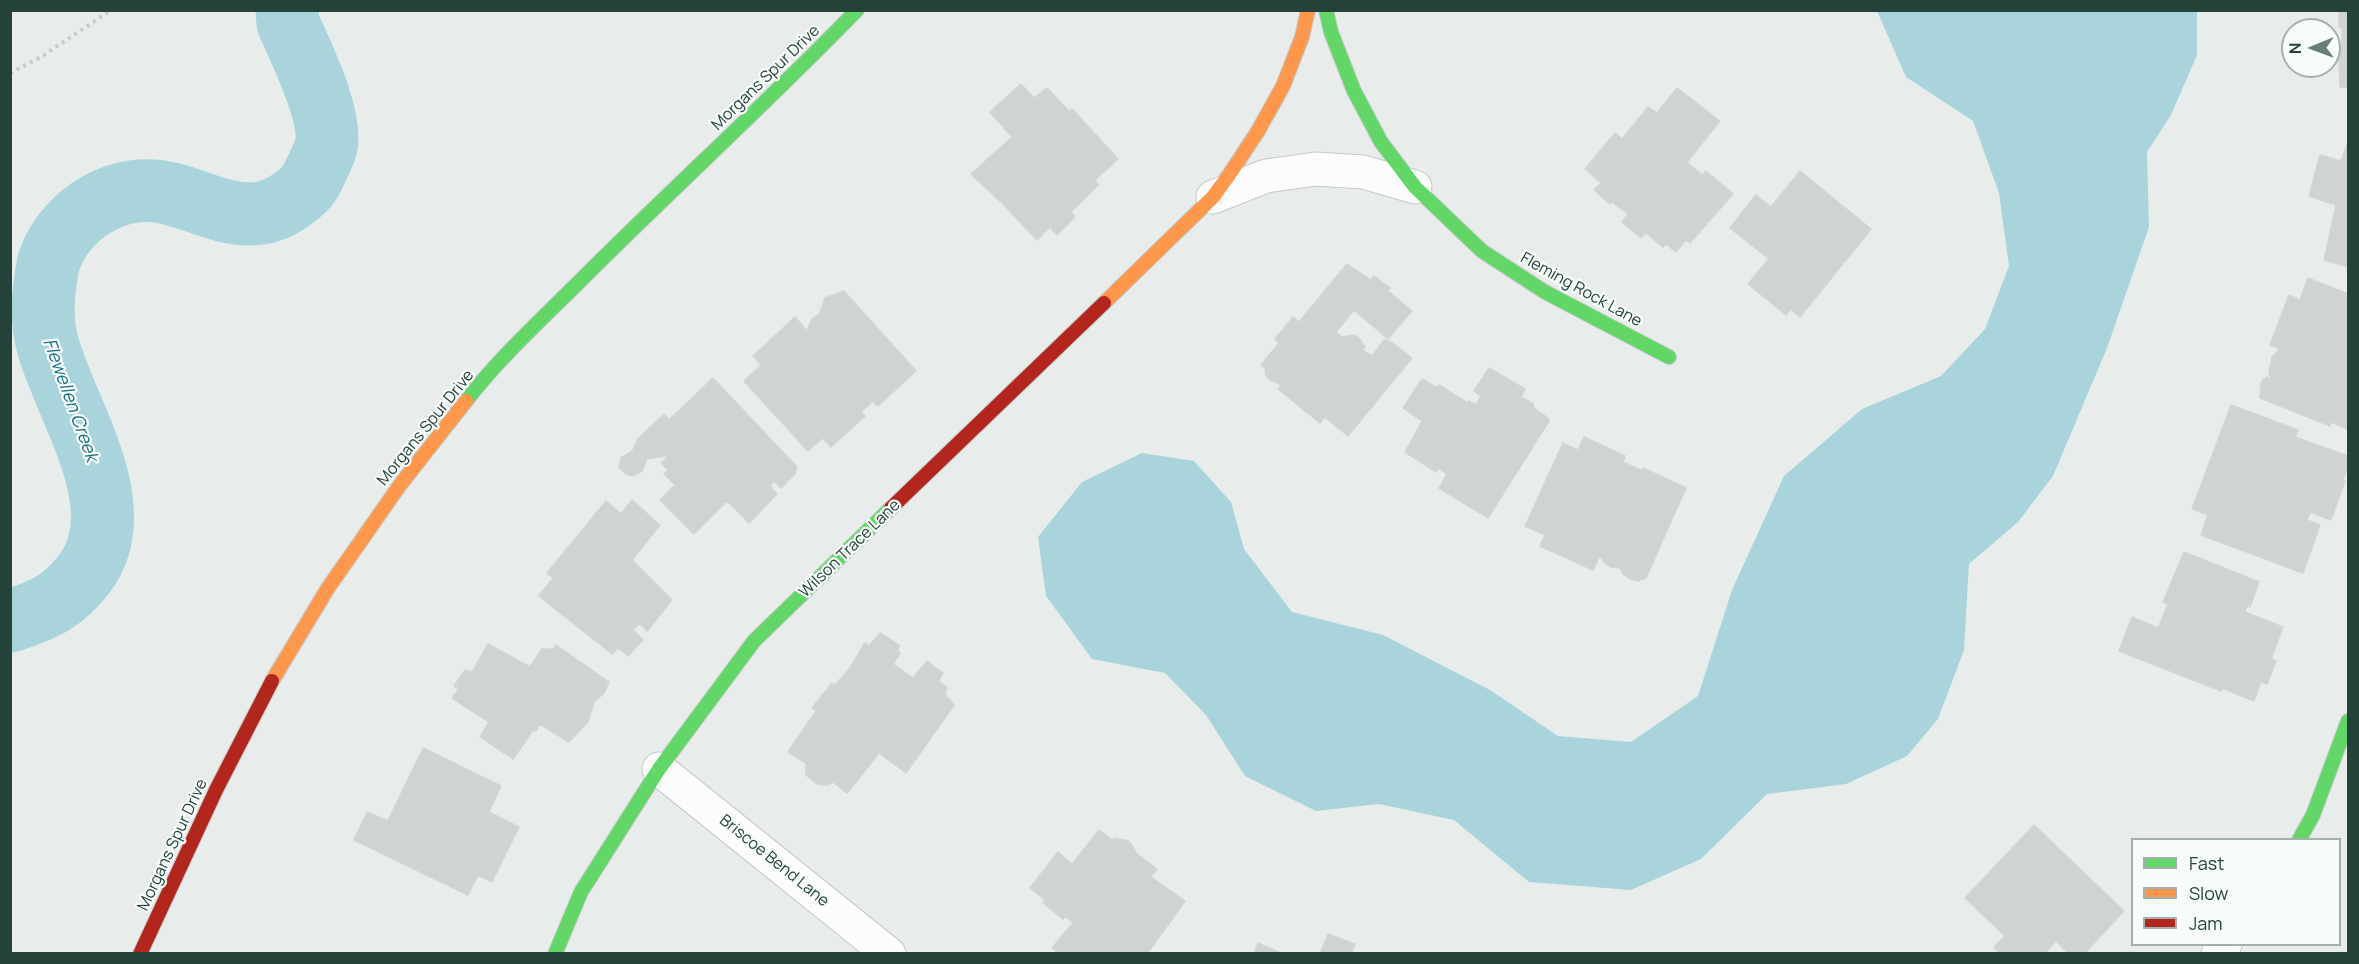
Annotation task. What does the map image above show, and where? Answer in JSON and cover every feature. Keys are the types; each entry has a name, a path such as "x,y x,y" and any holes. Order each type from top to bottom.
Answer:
{"street":[{"name":"Morgans Spur Drive","path":"140,954 216,790 271,683 328,588 400,485 472,393 551,310 650,211 784,85 857,10"},
{"name":"Wilson Trace Lane","path":"555,954 581,892 659,769 754,641 1213,197 1252,143 1282,92 1303,34 1308,10"},
{"name":"Fleming Rock Lane","path":"1326,10 1331,32 1354,91 1381,142 1415,187 1482,251 1545,292 1669,357"},
{"name":"Wilson Trace Lane","path":"1213,197 1266,176 1316,169 1363,172 1415,187"},
{"path":"2300,838 2313,815 2349,721"},
{"name":"Briscoe Bend Lane","path":"659,769 889,954"}],"path":[{"path":"10,74 41,57 111,10"}],"water":[{"path":"1877,11 2197,11 2197,55 2171,115 2147,152 2149,227 2107,348 2053,476 2018,522 1969,564 1964,650 1938,719 1907,756 1846,784 1767,794 1701,859 1631,890 1529,882 1454,820 1379,804 1316,811 1245,776 1206,715 1165,673 1092,659 1046,596 1038,537 1082,482 1142,453 1194,461 1231,502 1244,549 1292,612 1383,635 1490,690 1558,736 1631,742 1698,696 1732,590 1784,476 1862,409 1941,376 1985,329 2009,266 1999,193 1973,121 1906,77"}],"building":[{"path":"2339,10 2348,10 2348,87 2340,87 2342,27 2341,18 2339,18"},
{"path":"1021,84 1034,98 1047,88 1069,111 1072,109 1118,159 1095,180 1098,185 1071,212 1075,217 1057,235 1050,227 1037,240 971,174 1012,137 990,112"},
{"path":"1677,88 1720,121 1687,162 1702,175 1706,171 1733,194 1690,243 1686,240 1676,252 1666,244 1663,247 1646,233 1641,238 1622,222 1628,214 1612,202 1610,204 1594,190 1601,183 1585,169 1615,133 1622,139 1648,107 1657,113"},
{"path":"2347,145 2348,267 2324,260 2336,205 2309,196 2320,155 2341,161"},
{"path":"1800,171 1871,229 1800,317 1791,309 1786,315 1748,284 1769,259 1730,228 1756,195 1771,207"},
{"path":"1347,264 1371,280 1374,276 1390,288 1388,291 1412,311 1388,339 1354,310 1336,332 1342,337 1354,335 1359,338 1365,347 1362,350 1372,356 1384,340 1391,342 1412,358 1348,436 1325,417 1320,423 1278,389 1282,385 1270,380 1266,376 1265,368 1261,365 1279,343 1275,339 1293,317 1299,322"},
{"path":"2308,278 2348,294 2348,429 2331,422 2330,426 2260,398 2261,383 2266,377 2271,379 2269,371 2272,357 2280,349 2270,345 2289,295 2300,300"},
{"path":"844,291 916,371 878,406 873,401 861,412 865,416 831,447 823,438 808,451 744,381 761,365 753,356 795,317 807,331 812,319 820,313 825,298"},
{"path":"1489,368 1525,389 1521,397 1533,404 1534,408 1549,421 1488,518 1439,488 1447,474 1438,468 1436,472 1405,452 1422,421 1403,408 1422,379 1436,387 1439,385 1468,403 1469,401 1476,405 1481,396 1474,391"},
{"path":"713,378 797,467 795,474 781,488 774,481 770,486 777,494 749,523 727,501 694,534 660,500 675,485 664,474 668,470 661,463 670,455 647,459 642,471 633,476 626,474 619,467 621,458 633,450 638,439 664,414 669,420"},
{"path":"2231,405 2298,430 2295,437 2348,456 2348,466 2343,480 2345,481 2331,520 2310,512 2307,520 2320,525 2303,573 2201,535 2208,515 2192,509"},
{"path":"1584,437 1625,456 1623,462 1642,471 1643,468 1686,488 1646,578 1638,581 1630,579 1620,568 1611,567 1604,562 1600,555 1593,570 1540,546 1545,535 1525,526 1563,443 1578,450"},
{"path":"632,500 660,525 632,560 672,600 647,631 640,623 633,630 643,640 628,656 618,648 612,654 539,596 553,578 547,573 606,501 621,514"},
{"path":"2184,552 2259,582 2250,607 2247,606 2245,612 2283,627 2271,659 2276,661 2267,684 2261,682 2254,701 2222,688 2221,691 2119,651 2132,617 2158,628 2168,604 2163,602"},
{"path":"880,633 900,646 897,650 900,653 893,664 913,678 927,661 943,673 939,681 947,688 945,694 954,705 906,773 879,753 847,793 833,782 827,785 817,784 806,775 806,763 788,752 816,711 812,708 832,683 835,685 850,668 865,643 869,646"},
{"path":"488,644 530,667 542,649 554,649 556,645 609,682 604,693 594,702 588,722 569,742 540,724 536,731 533,730 513,759 480,737 489,722 452,698 459,689 454,686 465,670 472,672"},
{"path":"423,748 501,786 489,812 519,827 492,882 478,875 468,895 354,840 367,812 388,821"},
{"path":"2034,825 2124,911 2084,954 2069,954 2056,941 2044,954 2000,954 1994,947 2005,936 1965,898"},
{"path":"1099,830 1112,840 1114,838 1129,841 1137,854 1157,869 1151,877 1185,901 1147,954 1059,954 1052,948 1073,923 1066,917 1063,919 1043,903 1045,900 1030,888 1058,852 1072,864"},
{"path":"1328,934 1355,944 1351,954 1320,954"},
{"path":"1258,943 1283,954 1254,954"}],"waterway":[{"name":"Flewellen Creek","path":"10,621 52,604 77,583 85,573 98,547 103,519 100,490 92,460 46,338 43,307 45,284 49,261 57,243 68,228 98,204 115,196 133,192 153,191 172,194 230,212 250,214 277,208 305,188 312,179 324,152 327,134 320,102 308,67 288,23 287,10"}],"traffic: fast":[{"path":"466,401 522,338 857,10"},
{"path":"1326,10 1331,32 1354,91 1381,142 1415,187 1482,251 1545,292 1669,357"},
{"path":"555,954 581,892 659,769 754,641 891,508"},
{"path":"2300,838 2313,815 2348,721"}],"traffic: slow":[{"path":"1104,303 1213,197 1229,175 1258,131 1283,86 1302,37 1308,10"},
{"path":"272,681 328,588 400,485 466,401"}],"traffic: jam":[{"path":"891,508 1104,303"},
{"path":"140,954 216,790 272,681"}]}
